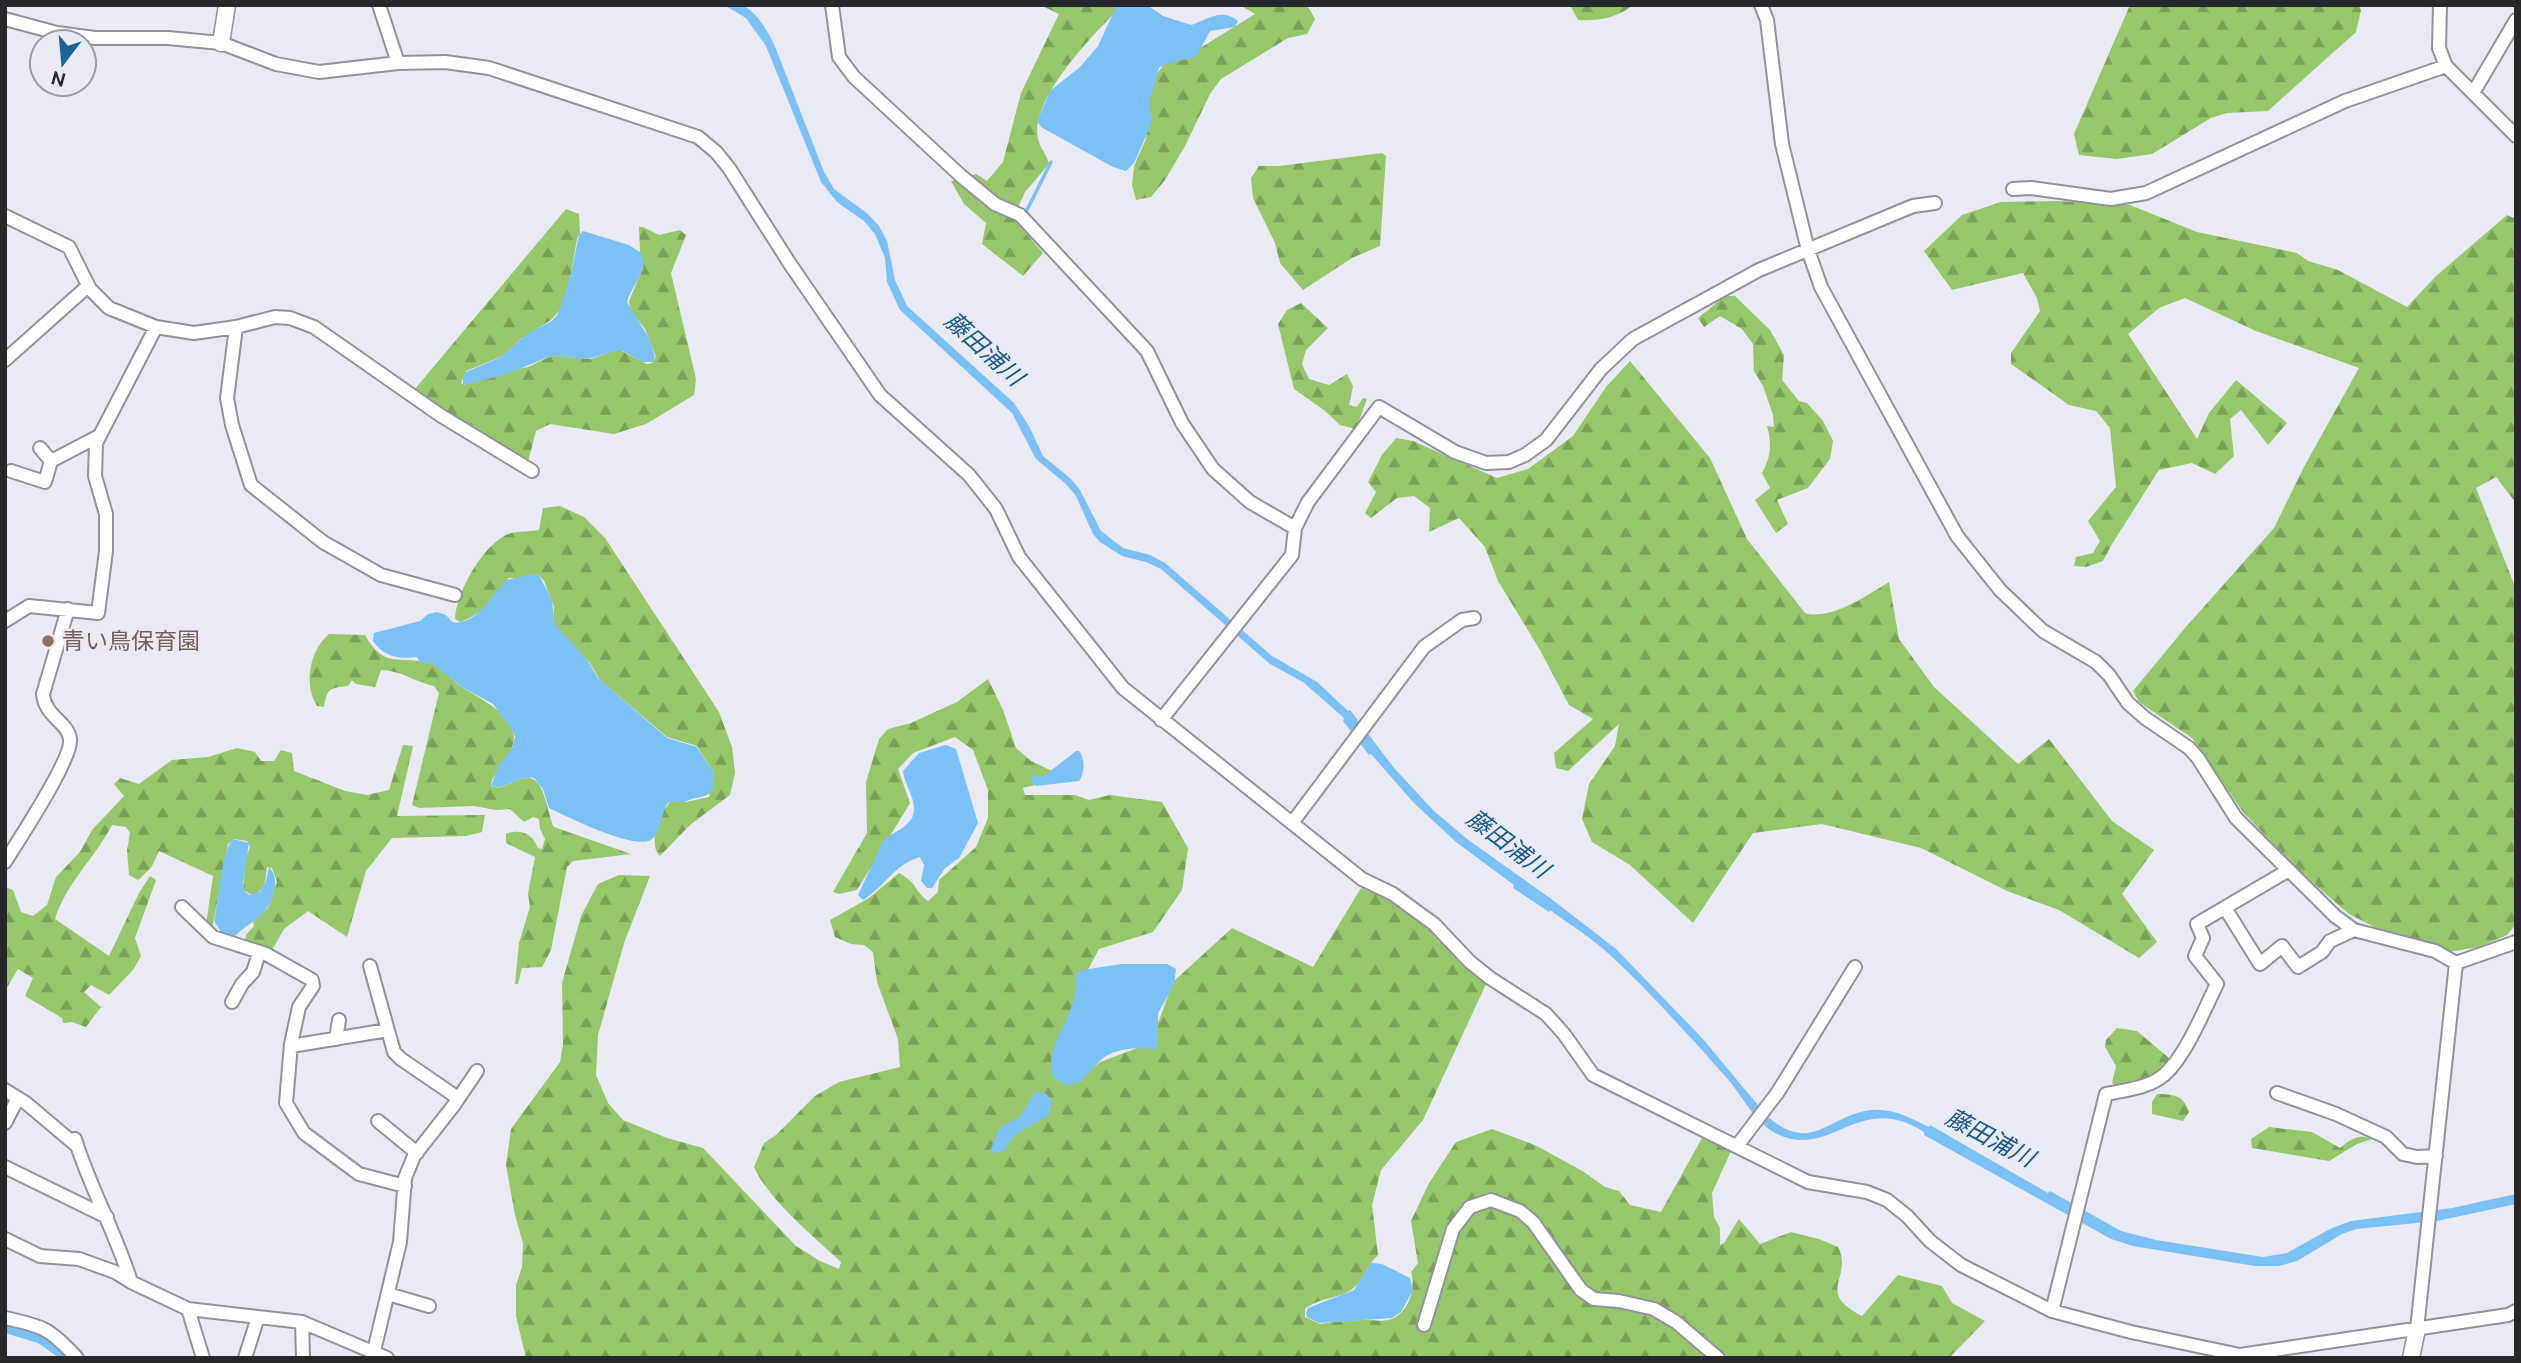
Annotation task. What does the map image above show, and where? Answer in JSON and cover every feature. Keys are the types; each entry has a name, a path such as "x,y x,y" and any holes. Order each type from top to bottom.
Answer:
{"street":[{"path":"221,43 227,5"},
{"path":"379,5 398,63"},
{"path":"832,5 839,57 854,77 961,176 995,204 1020,215 1147,351 1182,423 1213,469 1250,502 1296,528"},
{"path":"1761,5 1767,20 1782,144 1808,250 1821,287 1957,536 2000,590 2043,631 2096,662 2136,710 2189,748 2199,758 2236,818 2335,916 2354,930 2435,951 2456,963 2516,942"},
{"path":"2440,5 2440,48 2446,66 2516,136"},
{"path":"5,19 57,33 95,38 168,37 221,43 275,64 319,72 398,63 445,62 489,68 698,137 716,152 729,168 790,264 880,396 969,475 996,509 1019,557 1123,688 1362,879 1393,894 1434,924 1480,970 1546,1014 1564,1034 1592,1075 1808,1182 1867,1192 1887,1200 1907,1216 1930,1241 1961,1265 2052,1311 2144,1335 2240,1355 2508,1315 2516,1311"},
{"path":"2473,93 2516,20"},
{"path":"2013,189 2031,188 2111,199 2146,193 2345,101 2446,66"},
{"path":"1161,720 1292,555 1296,528 1308,502 1379,407 1455,452 1486,463 1509,462 1525,456 1546,440 1601,369 1633,338 1759,270 1913,206 1935,203"},
{"path":"5,216 69,247 88,286 109,308 156,327 194,333 236,327 275,317 290,318 314,327 440,415 532,471"},
{"path":"5,359 88,286"},
{"path":"5,621 29,606 98,613 106,551 106,514 95,476 96,443 156,327"},
{"path":"236,327 227,398 232,425 251,485 323,542 381,575 456,595"},
{"path":"11,471 45,482 51,461 99,436"},
{"path":"40,448 51,461"},
{"path":"5,862 69,752 69,733 44,705 43,694 68,609"},
{"path":"1292,823 1424,647 1462,620 1474,618"},
{"path":"2052,1311 2105,1095 2146,1085 2164,1076 2190,1039 2217,984 2195,956 2203,938 2197,924 2289,870"},
{"path":"182,907 213,937 266,954 312,980 313,986 299,1007 291,1046 286,1103 304,1133 359,1174 405,1186"},
{"path":"2225,908 2260,964 2283,946 2298,967 2322,953 2330,941 2354,930"},
{"path":"232,1002 242,984 253,972 259,953"},
{"path":"2410,1358 2417,1329 2456,963"},
{"path":"370,965 394,1052 458,1098"},
{"path":"1737,1146 1778,1092 1855,967"},
{"path":"336,1039 339,1020"},
{"path":"291,1046 388,1030"},
{"path":"374,1351 400,1242 405,1178 417,1153 477,1071"},
{"path":"5,1090 76,1143 84,1169 107,1217 131,1282"},
{"path":"2277,1093 2336,1114 2386,1137 2403,1154 2417,1157 2436,1156"},
{"path":"5,1124 18,1098"},
{"path":"378,1121 417,1153"},
{"path":"5,1167 107,1217"},
{"path":"1424,1325 1453,1229 1470,1207 1491,1200 1520,1211 1533,1222 1581,1290 1594,1299 1619,1301 1654,1309 1675,1322 1718,1358"},
{"path":"5,1239 40,1256 79,1259 115,1272 188,1309 277,1317 302,1322 387,1358"},
{"path":"388,1294 429,1306"},
{"path":"188,1309 203,1358"},
{"path":"245,1358 258,1317"},
{"path":"5,1318 37,1324 51,1332 77,1358"},
{"path":"302,1322 303,1358"}],"green space":[{"path":"1040,5 1123,5 1082,48 1054,86 1044,105 1038,123 1038,139 1049,164 1025,192 1013,218 1043,253 1023,276 982,244 986,223 964,204 951,181 976,174 987,181 1003,162 1021,93 1059,14"},
{"path":"1162,5 1307,5 1315,19 1307,34 1288,38 1221,79 1210,94 1165,180 1151,197 1136,200 1132,185 1134,166 1146,139 1151,82 1167,60 1189,55 1255,14 1243,7"},
{"path":"1570,5 1633,5 1614,16 1578,20"},
{"path":"2130,5 2358,5 2361,10 2356,32 2268,111 2227,113 2211,118 2152,154 2117,159 2079,155 2074,134"},
{"path":"1382,153 1386,156 1380,246 1352,258 1303,290 1280,263 1275,243 1253,198 1251,178 1259,166 1279,166"},
{"path":"2059,201 2130,205 2197,232 2297,253 2308,261 2338,270 2407,307 2435,277 2507,215 2516,219 2516,503 2496,477 2476,488 2516,589 2516,924 2507,935 2479,947 2449,952 2382,931 2349,914 2296,868 2243,812 2192,738 2139,702 2133,691 2274,528 2305,465 2359,368 2256,331 2185,298 2159,308 2128,334 2197,439 2209,413 2236,380 2287,423 2268,445 2241,410 2230,419 2234,456 2215,474 2192,463 2159,470 2103,561 2086,567 2074,566 2076,557 2093,553 2100,541 2088,521 2116,487 2110,428 2096,411 2069,405 2011,364 2011,353 2040,311 2037,298 2023,273 1952,290 1924,251 1962,215 2001,202"},
{"path":"566,209 579,214 580,233 569,285 560,310 551,320 522,338 503,356 466,371 461,383 464,385 528,367 551,356 591,359 622,351 647,364 652,363 656,357 645,329 631,311 629,301 643,268 639,227 643,227 659,235 680,230 686,235 671,273 696,379 694,395 646,424 614,434 550,424 536,431 528,462 414,390"},
{"path":"1725,296 1735,296 1770,330 1784,355 1782,380 1799,401 1807,403 1823,421 1833,441 1830,459 1808,488 1777,500 1788,524 1776,533 1755,500 1770,488 1762,473 1770,450 1767,426 1774,427 1773,415 1763,386 1754,371 1753,344 1742,329 1720,316 1704,327 1698,318"},
{"path":"1301,303 1328,328 1306,350 1302,364 1309,379 1329,385 1347,374 1353,386 1349,405 1357,407 1363,398 1367,399 1356,429 1340,425 1294,389 1278,324 1287,310"},
{"path":"1630,361 1710,458 1747,539 1805,613 1837,610 1889,582 1899,639 1934,687 2018,764 2049,739 2112,821 2154,850 2122,894 2157,942 2139,958 2059,910 2007,891 1921,848 1822,824 1753,833 1693,923 1630,865 1592,842 1582,819 1589,784 1615,746 1619,724 1568,771 1556,768 1554,753 1593,719 1569,705 1540,650 1498,581 1485,547 1459,518 1429,532 1430,508 1414,496 1397,498 1371,518 1365,513 1376,492 1368,482 1382,455 1396,438 1413,441 1497,478 1528,469 1573,436 1606,387"},
{"path":"560,506 584,517 605,538 719,712 732,747 735,773 730,795 690,825 660,856 656,851 655,835 668,804 673,800 686,802 709,797 714,773 697,746 667,737 600,680 589,662 555,626 554,607 539,575 509,578 491,601 478,612 460,622 455,619 466,582 491,546 511,533 539,530 543,508"},
{"path":"329,634 365,635 372,646 386,657 430,663 440,668 499,712 512,728 512,747 491,786 501,787 524,778 535,780 543,791 554,827 631,854 573,861 567,867 551,950 542,967 522,968 518,984 515,984 519,943 530,907 528,893 535,857 506,843 506,834 525,834 542,849 545,839 539,819 533,817 524,822 510,809 496,810 474,806 419,808 412,805 439,693 434,686 395,672 381,670 375,687 356,684 352,680 348,686 330,690 324,707 317,706 310,688 311,668 317,649"},
{"path":"988,679 1003,710 1016,748 1031,761 1054,772 1043,783 1023,788 1025,795 1075,795 1089,800 1110,795 1162,802 1188,848 1182,890 1153,932 1099,949 1083,979 1077,1081 1100,1062 1151,1043 1173,982 1232,928 1313,967 1361,888 1414,916 1487,982 1423,1120 1381,1170 1372,1205 1378,1255 1355,1287 1346,1293 1310,1305 1305,1309 1305,1317 1320,1324 1392,1319 1403,1311 1412,1292 1411,1272 1418,1263 1411,1221 1429,1183 1456,1142 1492,1129 1537,1146 1605,1187 1619,1191 1630,1205 1661,1212 1702,1138 1731,1151 1712,1193 1714,1217 1720,1228 1720,1245 1739,1219 1760,1244 1791,1232 1819,1239 1838,1247 1842,1258 1838,1284 1840,1299 1862,1316 1898,1275 1942,1286 1952,1303 1985,1321 1949,1358 526,1358 516,1316 516,1285 522,1267 523,1243 506,1165 511,1129 560,1062 563,1044 562,983 581,916 598,884 619,875 650,876 624,943 598,1035 596,1075 608,1103 623,1120 667,1138 703,1148 796,1246 839,1269 841,1262 781,1205 754,1167 764,1143 776,1135 815,1096 839,1082 900,1067 898,1039 877,982 873,952 864,945 851,944 835,937 830,920 869,898 899,873 910,880 928,901 938,892 939,880 976,847 988,818 988,790 973,750 955,737 913,753 898,769 910,803 857,890 839,894 833,892 867,833 866,782 879,739 888,729 911,723 957,702"},
{"path":"403,745 413,746 397,816 485,815 482,832 466,836 392,838 366,871 347,937 308,911 284,929 272,950 245,944 246,935 254,926 253,922 268,908 277,882 272,868 267,867 260,891 252,895 243,890 246,858 250,847 247,841 234,839 228,844 212,929 206,925 213,876 159,851 151,868 138,880 129,875 127,850 130,833 126,827 112,825 73,882 55,919 109,956 150,876 156,880 135,938 141,956 133,970 109,995 91,985 84,992 101,1007 86,1027 72,1022 63,1023 62,1018 25,996 33,978 18,969 5,991 5,887 13,890 21,912 33,916 47,905 56,877 80,852 92,830 124,796 114,784 120,778 139,784 172,760 208,757 237,748 255,752 261,761 274,761 281,750 292,753 294,771 345,791 367,795 389,790"},
{"path":"2117,1028 2137,1031 2169,1058 2165,1065 2154,1075 2134,1084 2119,1088 2112,1083 2116,1066 2105,1047 2106,1040"},
{"path":"2157,1094 2173,1095 2184,1102 2189,1112 2183,1121 2152,1114 2152,1102"},
{"path":"2269,1127 2312,1132 2340,1148 2358,1137 2372,1139 2357,1144 2329,1161 2252,1148 2251,1139"}],"water":[{"path":"724,5 746,8 756,16 768,33 824,172 834,189 868,214 879,226 887,241 895,280 907,306 1014,403 1029,426 1043,456 1080,490 1101,531 1123,548 1150,555 1165,563 1272,656 1317,682 1350,710 1394,768 1434,811 1467,839 1616,949 1702,1038 1767,1116 1783,1127 1796,1133 1809,1133 1857,1113 1872,1110 1894,1112 1929,1127 1930,1125 2048,1193 2050,1191 2121,1231 2156,1240 2263,1257 2287,1253 2330,1229 2351,1221 2452,1208 2516,1194 2516,1204 2437,1221 2356,1229 2342,1234 2297,1261 2279,1266 2255,1266 2133,1246 2111,1239 1901,1121 1881,1118 1863,1121 1814,1139 1796,1140 1770,1130 1757,1118 1703,1051 1622,966 1588,937 1513,888 1514,885 1456,842 1414,803 1371,754 1369,755 1343,721 1344,718 1303,682 1270,664 1161,569 1122,556 1100,542 1093,534 1076,496 1036,459 1012,413 900,310 887,282 885,258 875,234 864,221 837,202 821,182 766,46 746,18"},
{"path":"1117,5 1147,5 1163,16 1191,25 1220,15 1238,21 1235,27 1210,31 1196,57 1159,68 1149,104 1152,120 1134,163 1126,171 1113,167 1041,127 1037,121 1050,91 1080,67 1098,46"},
{"path":"583,231 629,245 641,253 643,266 627,302 650,340 655,357 653,362 643,362 623,351 588,359 551,356 504,375 463,385 466,372 501,357 528,333 552,321 558,314 570,278 579,235"},
{"path":"539,575 552,600 555,625 586,658 598,678 667,738 697,747 714,773 713,788 709,794 667,804 652,839 644,842 617,837 549,808 543,789 534,778 491,786 498,767 512,748 515,737 493,704 462,687 433,664 420,663 417,657 392,656 382,651 373,641 374,633 420,621 428,614 437,612 446,615 452,622 468,620 483,608 506,580"},
{"path":"946,745 956,749 978,823 959,858 945,868 932,888 927,888 921,881 924,865 920,857 896,870 863,900 858,895 882,843 906,825 914,812 903,771 919,753"},
{"path":"1076,751 1081,754 1083,762 1079,781 1036,786 1032,783 1032,774 1044,776"},
{"path":"233,839 249,843 243,885 245,892 250,895 260,892 269,867 275,878 275,890 260,916 236,935 232,937 225,934 218,941 221,932 214,921 223,865"},
{"path":"1122,964 1167,964 1176,969 1174,985 1158,1013 1158,1046 1156,1049 1114,1052 1102,1059 1079,1082 1065,1085 1053,1075 1051,1062 1073,1001 1077,973"},
{"path":"1036,1091 1046,1094 1052,1100 1049,1115 1015,1135 1004,1151 992,1153 990,1151 1000,1127 1020,1117"},
{"path":"1371,1263 1382,1264 1410,1278 1413,1290 1401,1312 1392,1318 1319,1323 1307,1317 1308,1308 1354,1290"},
{"path":"5,1324 40,1336 70,1358 59,1358 38,1343 5,1333"}],"waterway":[{"path":"1026,212 1051,162"}],"place":[{"name":"青い鳥保育園","path":"48,641"}],"water label":[{"name":"藤田浦川","path":"984,349"},
{"name":"藤田浦川","path":"1508,844"},
{"name":"藤田浦川","path":"1990,1138"}]}
